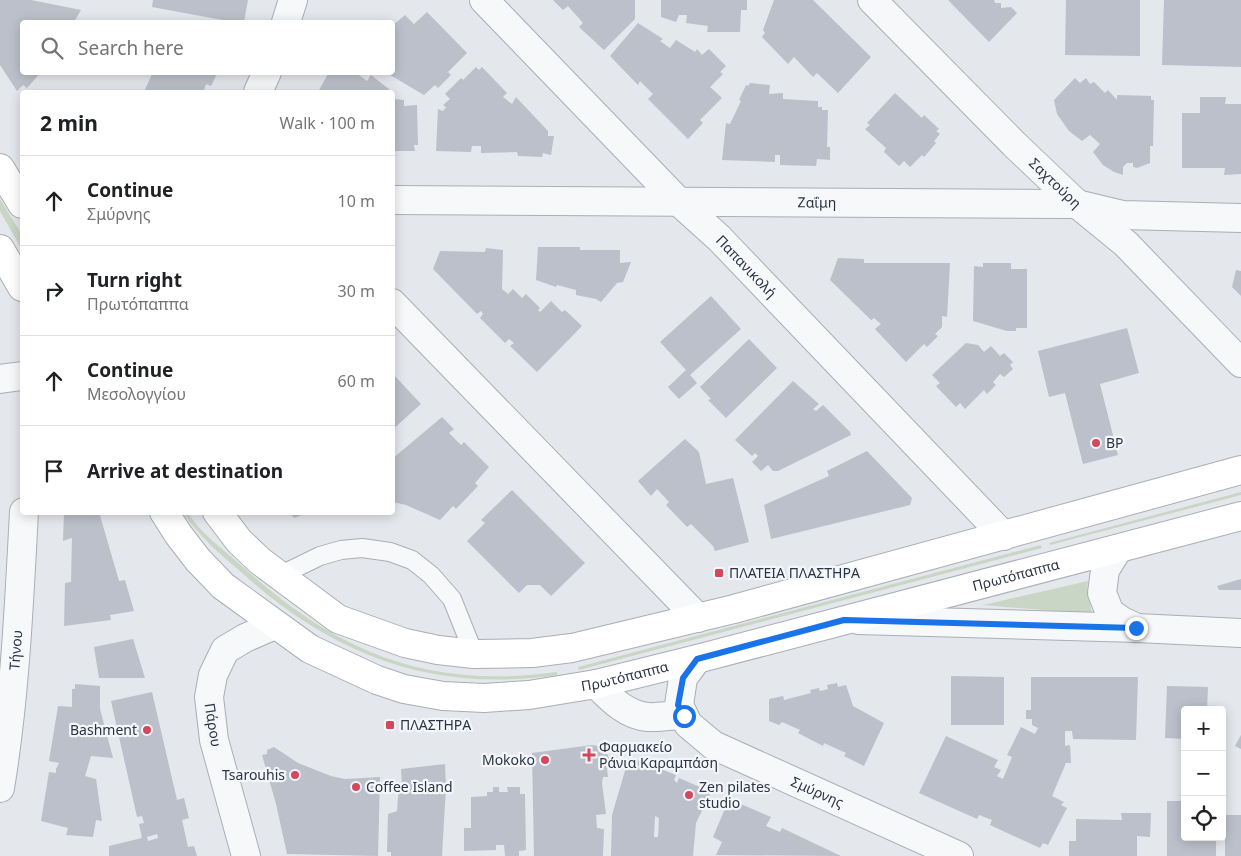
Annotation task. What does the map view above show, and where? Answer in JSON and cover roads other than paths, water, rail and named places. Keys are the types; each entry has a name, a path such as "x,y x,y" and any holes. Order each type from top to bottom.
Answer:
{"street":[{"path":"287,20 292,0"},
{"name":"Παπανικολή","path":"484,0 679,202 719,238 1004,536"},
{"name":"Σαχτούρη","path":"872,0 1077,204 1126,244 1241,363"},
{"path":"259,90 266,75"},
{"path":"0,168 20,201"},
{"name":"Ζαΐμη","path":"395,200 1077,204 1123,215 1241,218"},
{"path":"0,249 20,284"},
{"path":"395,306 698,618"},
{"path":"0,379 20,376"},
{"path":"218,515 239,541 279,576 338,619 405,643 438,650 474,654 532,653 572,648 698,618 1241,470"},
{"name":"Τήνου","path":"0,788 7,747 7,681 24,515"},
{"name":"Πρωτόπαππα","path":"166,515 198,560 217,579 274,625 310,649 376,680 404,689 443,696 484,698 529,695 596,684 1241,516"},
{"path":"1118,549 1104,570 1102,594 1110,613 1136,628"},
{"path":"844,620 1136,628 1241,633"},
{"name":"Πάρου","path":"246,856 214,740 209,697 213,674 225,650 244,638 274,625"},
{"path":"684,716 678,705 683,678 697,659"},
{"path":"596,684 615,703 627,710 647,717 673,714 684,716"},
{"name":"Σμύρνης","path":"684,716 688,724 713,745 959,856"}],"lane":[{"path":"279,576 320,556 341,550 362,548 390,552 405,557 412,560 431,575 452,599 474,654"}],"place":[{"name":"BP","path":"1096,443"},
{"name":"ΠΛΑΤΕΙΑ ΠΛΑΣΤΗΡΑ","path":"719,573"},
{"name":"ΠΛΑΣΤΗΡΑ","path":"390,725"},
{"name":"Bashment","path":"147,730"},
{"name":"Φαρμακείο Ράνια Καραμπάση","path":"589,755"},
{"name":"Mokoko","path":"545,760"},
{"name":"Tsarouhis","path":"295,775"},
{"name":"Coffee Island","path":"356,787"},
{"name":"Zen pilates studio","path":"689,795"}]}
